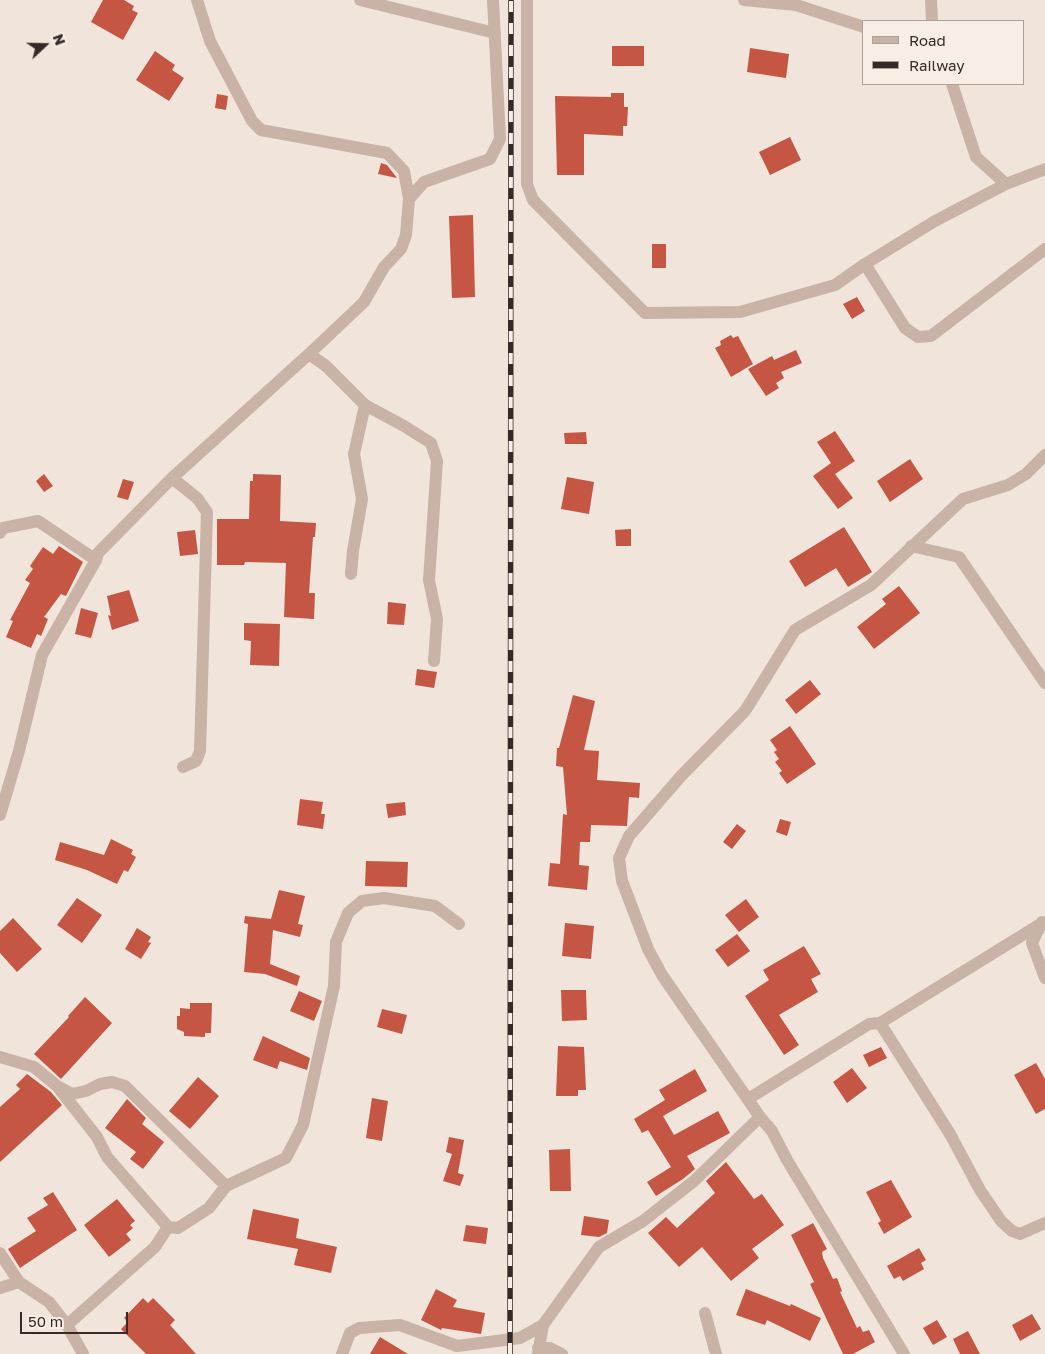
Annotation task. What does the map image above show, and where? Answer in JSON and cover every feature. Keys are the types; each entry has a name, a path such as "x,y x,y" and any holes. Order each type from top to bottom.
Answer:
{"street":[{"path":"0,815 19,750 42,655 96,560 98,553 172,478 364,302 384,267 401,249 406,235 409,199 404,171 387,153 260,130 252,120 210,41 197,0"},
{"path":"360,0 495,32"},
{"path":"409,199 424,182 490,159 500,139 493,0"},
{"path":"527,0 527,184 533,200 645,314 740,312 835,285 865,264 935,221 1006,184 1045,170"},
{"path":"744,0 796,5 862,26"},
{"path":"931,0 932,20"},
{"path":"952,85 976,157 1006,184"},
{"path":"865,264 906,328 918,337 931,336 1045,250"},
{"path":"309,354 326,366 365,405 431,443 437,461 429,580 437,619 434,661"},
{"path":"352,574 353,551 362,499 354,454 365,405"},
{"path":"904,1354 772,1131 760,1117 662,976 648,949 622,881 620,858 629,836 681,776 745,711 796,630 871,586 911,546 963,500 1008,486 1026,474 1045,455"},
{"path":"172,478 197,498 207,512 200,751 196,761 183,767"},
{"path":"0,533 3,528 38,521 96,560"},
{"path":"911,546 959,557 1045,683"},
{"path":"57,1086 97,1137 108,1157 168,1227 178,1228 209,1208 226,1186 286,1158 303,1125 334,986 336,942 348,914 362,901 384,898 436,906 459,924"},
{"path":"748,1099 869,1024 880,1023 1043,920"},
{"path":"1043,920 1032,943 1045,978"},
{"path":"880,1023 950,1134 980,1190 1001,1220 1012,1231 1020,1234 1045,1223"},
{"path":"0,1057 34,1067 57,1086 72,1094 86,1091 100,1084 112,1082 125,1086 226,1186"},
{"path":"562,1354 550,1348 538,1351 543,1325 599,1247 643,1221 694,1181 760,1117"},
{"path":"67,1325 155,1247 168,1227"},
{"path":"0,1253 18,1282 49,1302 67,1325 83,1354"},
{"path":"0,1288 18,1282"},
{"path":"705,1313 716,1354"},
{"path":"342,1354 350,1333 359,1328 400,1325 457,1346 520,1338 543,1325"}],"building":[{"path":"103,0 124,0 134,6 132,10 138,13 123,40 91,22"},
{"path":"612,46 644,46 644,66 612,66"},
{"path":"750,48 789,54 786,78 747,72"},
{"path":"155,51 175,65 172,70 184,78 169,101 136,80"},
{"path":"611,93 624,93 624,107 628,107 627,126 623,126 623,136 584,134 584,175 557,175 555,96 611,97"},
{"path":"217,94 228,96 226,110 215,108"},
{"path":"790,137 801,160 770,175 759,152"},
{"path":"381,163 387,165 397,178 378,174"},
{"path":"473,215 475,297 452,298 449,216"},
{"path":"652,244 666,244 666,268 652,268"},
{"path":"857,297 865,311 852,319 843,304"},
{"path":"731,335 733,338 738,336 753,364 731,377 715,348 721,345 720,341"},
{"path":"796,350 802,363 781,372 784,378 776,383 779,388 766,396 748,369 772,356 774,360"},
{"path":"835,431 855,461 835,474 853,498 838,509 813,476 831,463 817,442"},
{"path":"586,432 587,444 565,444 564,433"},
{"path":"910,459 923,479 890,502 877,481"},
{"path":"44,474 53,486 44,492 36,481"},
{"path":"253,474 281,475 280,521 316,523 315,537 313,537 309,593 315,593 314,619 284,617 286,563 245,562 244,565 217,565 217,519 249,519 250,481 253,481"},
{"path":"567,477 594,482 589,514 561,509"},
{"path":"123,479 134,482 128,500 117,497"},
{"path":"844,527 872,572 848,587 836,568 805,587 789,561"},
{"path":"631,529 631,546 616,546 615,530"},
{"path":"195,530 198,554 180,556 177,532"},
{"path":"59,546 83,562 66,596 61,594 44,617 48,619 41,636 37,634 31,648 6,637 13,621 10,620 30,583 25,580 33,569 30,566 43,547 53,554"},
{"path":"899,586 920,613 874,649 857,627 886,604 882,599"},
{"path":"129,590 139,621 112,630 108,615 111,616 107,596"},
{"path":"388,602 406,604 404,625 387,624"},
{"path":"81,608 98,613 91,638 75,634"},
{"path":"244,623 280,624 279,666 250,665 251,641 244,640"},
{"path":"417,669 437,672 434,688 415,685"},
{"path":"810,680 821,694 796,714 785,700"},
{"path":"573,695 595,701 584,750 599,751 597,780 640,783 639,798 629,797 627,826 591,825 590,842 580,842 579,865 589,866 587,890 548,886 550,863 560,864 563,814 567,815 563,767 556,766 557,748 559,748"},
{"path":"790,726 816,764 787,784 779,773 782,771 775,762 779,759 774,752 777,750 770,740"},
{"path":"300,799 323,802 321,814 325,814 323,829 297,825"},
{"path":"405,802 406,815 388,818 386,804"},
{"path":"780,819 791,822 787,836 776,832"},
{"path":"737,824 746,831 732,849 723,842"},
{"path":"111,839 133,850 131,854 136,857 128,872 124,870 117,884 87,870 55,860 60,842 104,855"},
{"path":"366,861 408,862 407,887 365,886"},
{"path":"279,890 305,896 298,924 303,925 300,937 273,930 270,964 300,976 297,986 265,974 244,972 248,924 244,923 245,916 271,919"},
{"path":"77,898 102,915 82,943 57,925"},
{"path":"746,899 759,917 739,932 725,915"},
{"path":"13,918 42,949 17,972 0,953 0,931"},
{"path":"565,923 594,926 591,959 562,956"},
{"path":"137,928 151,937 148,942 151,943 141,959 125,949"},
{"path":"737,934 750,951 728,967 715,950"},
{"path":"804,946 821,974 811,979 818,992 779,1015 799,1045 784,1055 745,996 769,980 763,970"},
{"path":"561,990 586,990 587,1020 562,1021"},
{"path":"299,991 322,1001 314,1021 290,1011"},
{"path":"85,997 112,1023 61,1079 34,1054"},
{"path":"190,1003 212,1003 211,1033 205,1033 205,1037 184,1036 184,1032 177,1029 177,1016 180,1016 180,1008 190,1009"},
{"path":"382,1009 407,1015 402,1034 377,1027"},
{"path":"263,1036 310,1058 307,1070 280,1061 277,1069 253,1060"},
{"path":"558,1046 584,1047 586,1090 578,1090 578,1096 556,1096"},
{"path":"881,1047 887,1058 869,1067 863,1055"},
{"path":"1036,1063 1045,1079 1045,1109 1036,1114 1014,1075"},
{"path":"852,1068 867,1088 847,1103 833,1082"},
{"path":"695,1069 707,1091 663,1116 674,1135 718,1111 730,1133 687,1156 695,1169 656,1196 647,1182 671,1167 648,1130 642,1133 634,1119 665,1100 659,1090"},
{"path":"27,1074 51,1092 62,1105 0,1162 0,1107 20,1089 16,1085"},
{"path":"198,1077 219,1096 190,1129 169,1111"},
{"path":"372,1098 388,1101 382,1141 366,1138"},
{"path":"127,1099 146,1118 142,1124 164,1142 143,1169 130,1159 136,1152 105,1128"},
{"path":"449,1137 464,1140 458,1173 464,1175 460,1186 443,1181 452,1154 446,1152"},
{"path":"570,1149 571,1191 550,1191 549,1150"},
{"path":"726,1162 754,1199 762,1194 784,1225 752,1249 759,1258 731,1281 702,1247 679,1267 648,1233 666,1217 677,1228 715,1193 706,1181"},
{"path":"891,1180 912,1217 884,1234 878,1223 881,1221 866,1192"},
{"path":"53,1192 77,1230 20,1268 8,1249 36,1231 27,1218 48,1205 43,1198"},
{"path":"117,1199 135,1221 130,1225 133,1228 126,1234 131,1240 109,1257 84,1225"},
{"path":"253,1209 299,1219 296,1238 337,1247 331,1273 294,1265 298,1249 247,1239"},
{"path":"584,1216 609,1220 607,1233 599,1237 581,1235"},
{"path":"813,1223 827,1249 822,1252 823,1258 833,1279 837,1278 842,1291 840,1292 857,1328 860,1326 863,1332 869,1330 875,1342 853,1354 843,1354 810,1284 814,1282 791,1235"},
{"path":"466,1225 488,1228 486,1244 463,1241"},
{"path":"919,1248 926,1260 921,1263 924,1269 903,1281 900,1276 894,1279 887,1266"},
{"path":"436,1289 457,1300 453,1307 485,1313 481,1334 442,1328 441,1330 421,1320"},
{"path":"746,1289 790,1306 791,1304 821,1318 810,1341 767,1320 765,1325 736,1315"},
{"path":"143,1298 148,1303 153,1298 175,1320 170,1325 196,1354 146,1354 121,1329 128,1322 124,1318"},
{"path":"1032,1314 1041,1329 1020,1341 1012,1325"},
{"path":"937,1320 947,1337 933,1345 923,1328"},
{"path":"968,1331 980,1354 960,1354 953,1339"},
{"path":"380,1337 408,1354 370,1354"}],"railway":[{"path":"510,1354 511,0"}]}
